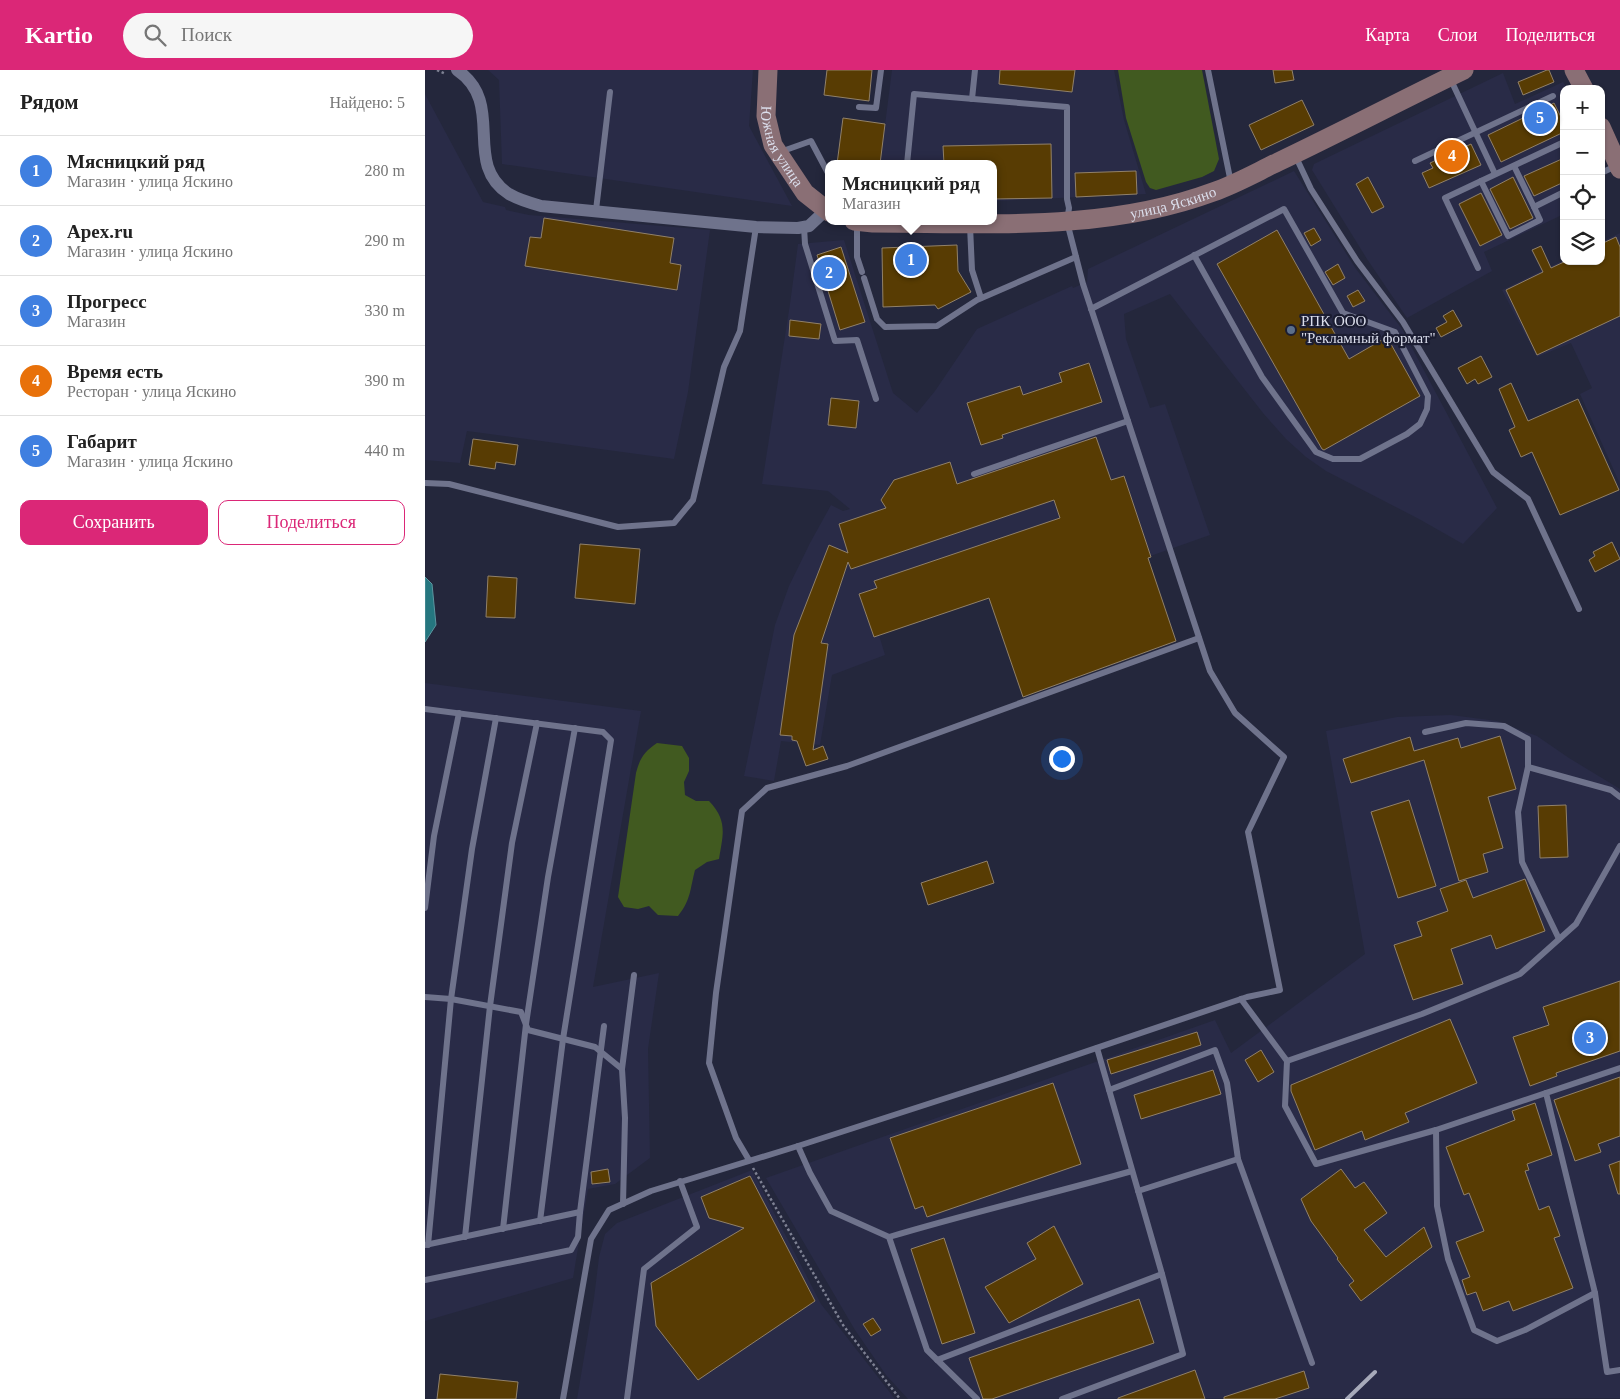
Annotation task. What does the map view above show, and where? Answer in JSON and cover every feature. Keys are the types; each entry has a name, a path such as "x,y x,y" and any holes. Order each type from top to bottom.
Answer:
{"street":[{"path":"457,70 468,79 479,94 482,106 485,156 488,169 500,186 519,199 541,206 756,227 804,227 809,226 825,214"},
{"name":"Южная улица","path":"768,70 766,116 773,145 805,193 825,210"},
{"path":"1574,70 1582,85"},
{"name":"улица Яскино","path":"997,223 1067,222 1126,215 1214,192 1457,74"},
{"path":"1602,130 1619,167"}],"lane":[{"path":"859,107 876,108 881,70"},
{"path":"972,98 975,70"},
{"path":"1208,70 1231,184"},
{"path":"1457,74 1475,132 1495,174"},
{"path":"596,210 610,92"},
{"path":"563,1399 591,1239 609,1210 651,1191 680,1181 798,1146 1241,1000 1280,990 1248,832 1285,757 1235,713 1210,670 1199,638 1091,309 1067,222 1069,208 1067,199 1067,107 914,94 907,160"},
{"path":"1415,161 1553,96"},
{"path":"778,153 811,141 825,167"},
{"path":"1479,268 1445,198 1560,144"},
{"path":"1295,154 1311,189 1357,260 1403,322 1493,472 1528,499 1579,609"},
{"path":"1481,181 1508,236 1540,220 1513,166"},
{"path":"1605,172 1619,167"},
{"path":"1534,207 1560,194"},
{"path":"1091,309 1194,255 1284,209 1343,313 1395,332 1428,396 1427,409 1420,424 1407,434 1359,459 1333,459 1316,452 1262,376 1194,255"},
{"path":"856,225 857,257 877,319 885,327 937,326 981,298 1076,257"},
{"path":"970,225 972,270 981,298"},
{"path":"425,483 449,484 618,527 674,523 693,500 724,367 740,331 756,227"},
{"path":"804,227 805,244 835,341 857,340 876,399"},
{"path":"974,474 1128,421"},
{"path":"749,1160 736,1138 709,1063 743,811 767,788 847,766 1199,638"},
{"path":"425,708 603,732 611,740 563,1039 540,1221"},
{"path":"425,908 434,836 459,713"},
{"path":"496,718 472,849 451,999 426,1245 579,1212"},
{"path":"465,1237 490,1006 512,843 537,723"},
{"path":"1425,732 1466,723 1504,726 1527,739 1528,767 1518,812 1522,862 1559,939"},
{"path":"503,1229 526,1024 548,877 575,728"},
{"path":"1528,767 1611,790 1620,797"},
{"path":"1287,1061 1422,1014 1520,974 1576,924 1620,846"},
{"path":"623,1204 625,1118 623,1069 634,976"},
{"path":"425,997 451,999 521,1012 528,1030 595,1047 623,1069"},
{"path":"1241,1000 1287,1061 1285,1106 1317,1164 1436,1130 1620,1068"},
{"path":"425,1280 571,1250 578,1237 579,1212 604,1026"},
{"path":"1062,1399 1183,1354 1097,1048"},
{"path":"1109,1090 1215,1050 1227,1083 1238,1159 1312,1363"},
{"path":"1547,1093 1595,1293 1607,1372 1620,1370"},
{"path":"1436,1130 1437,1206 1448,1259 1474,1330 1497,1342 1525,1330 1595,1293"},
{"path":"798,1146 810,1173 831,1211 889,1238 953,1218 1048,1195 1132,1171"},
{"path":"1138,1192 1238,1159"},
{"path":"627,1399 644,1269 697,1227 680,1181"},
{"path":"889,1238 927,1350 977,1399"},
{"path":"937,1360 1162,1274"}],"path":[{"path":"749,1160 843,1325 900,1399"}],"shaded area":[{"path":"488,70 753,70 749,126 792,206 502,164 499,80"},
{"path":"892,70 1114,70 1124,120 1146,194 997,201 997,160 881,160"},
{"path":"1118,70 1202,70 1219,159 1214,171 1202,177 1156,190 1150,188 1146,182 1126,118"},
{"path":"1503,73 1515,104 1563,82 1565,85 1560,85 1560,216 1484,252 1492,271 1407,318 1367,259 1312,170 1314,164"},
{"path":"425,94 483,202 529,215 710,230 688,392 674,459 467,431 460,463 425,460"},
{"path":"1294,171 1356,269 1402,329 1497,508 1463,544 1326,471 1306,457 1286,439 1263,413 1170,294 1124,314 1126,339 1150,408 1165,404 1210,535 1088,578 1083,566 879,635 885,655 832,675 820,745 781,741 774,781 744,776 775,625 789,586 831,505 843,511 850,509 828,491 762,484 798,244 844,240 893,393 917,413 935,391 977,329 1072,286 1073,288 1087,282 1088,269"},
{"path":"1620,233 1620,484 1580,394 1592,388 1571,343 1537,357 1502,290 1560,262 1560,265 1605,265 1605,240"},
{"path":"425,577 432,584 436,625 425,642"},
{"path":"425,683 641,711 593,987 659,973 648,1049 650,1158 615,1184 588,1189 573,1278 425,1321"},
{"path":"1451,715 1497,721 1537,736 1620,789 1620,1398 908,1399 886,1375 855,1330 766,1178 1215,1020 1231,1053 1365,954 1326,731 1397,717"},
{"path":"657,743 682,746 689,758 689,771 684,782 685,795 696,801 709,801 719,815 723,828 719,859 707,862 695,870 688,899 678,916 658,915 649,906 638,909 624,907 618,897 636,773 643,756"},
{"path":"752,1170 821,1304 895,1399 577,1399 599,1257 605,1234 617,1223"}],"building":[{"path":"827,70 872,70 869,101 824,95"},
{"path":"1000,70 1075,70 1072,92 999,84"},
{"path":"1273,70 1292,70 1294,80 1275,83"},
{"path":"1549,70 1554,82 1523,95 1518,82"},
{"path":"1302,100 1314,125 1261,150 1249,125"},
{"path":"1554,103 1560,115 1560,134 1501,162 1488,135"},
{"path":"843,118 885,124 880,160 838,160"},
{"path":"1051,144 1052,198 997,199 997,160 944,160 943,146"},
{"path":"1471,144 1481,165 1429,188 1422,173 1433,168 1430,163"},
{"path":"1560,160 1560,184 1534,196 1524,176"},
{"path":"1136,171 1137,194 1076,197 1075,173"},
{"path":"1368,177 1384,207 1372,213 1356,184"},
{"path":"1513,177 1533,218 1510,229 1490,189"},
{"path":"1481,193 1502,235 1480,246 1459,204"},
{"path":"544,218 674,238 670,263 681,265 677,290 525,266 530,237 541,238"},
{"path":"1314,228 1321,240 1311,246 1304,233"},
{"path":"1277,230 1349,359 1387,337 1420,396 1324,450 1217,264"},
{"path":"1616,237 1620,247 1620,316 1537,355 1506,290 1543,272 1532,250 1541,246 1551,268 1560,264 1605,265 1605,242"},
{"path":"957,245 958,271 971,292 938,309 935,305 883,307 882,248"},
{"path":"841,247 865,322 840,330 817,255"},
{"path":"1338,264 1345,278 1333,285 1325,272"},
{"path":"1358,290 1365,301 1353,307 1347,296"},
{"path":"1453,310 1462,326 1441,337 1436,328 1447,322 1443,316"},
{"path":"790,320 821,324 819,339 789,336"},
{"path":"1481,356 1492,377 1478,384 1475,379 1467,384 1458,368"},
{"path":"1089,363 1102,402 1002,435 1003,438 981,445 967,403 1020,386 1023,395 1062,382 1059,373"},
{"path":"1511,383 1528,421 1578,399 1619,490 1560,515 1532,452 1521,457 1509,430 1515,427 1499,389"},
{"path":"831,398 859,401 856,428 828,425"},
{"path":"1096,437 1111,480 1124,476 1151,557 1148,558 1176,641 1023,697 989,598 874,637 859,594 877,588 874,581 1060,518 1054,500 851,569 848,562 821,643 828,644 813,750 823,746 828,759 806,766 797,741 792,740 792,736 780,735 794,635 829,545 848,553 839,524 886,508 881,500 894,480 950,462 957,484"},
{"path":"473,439 518,445 515,465 496,462 495,469 469,465"},
{"path":"1612,542 1620,559 1595,572 1589,560 1595,556 1593,552"},
{"path":"580,544 640,549 635,604 575,598"},
{"path":"488,576 517,578 515,618 486,617"},
{"path":"1500,736 1516,789 1488,797 1503,848 1483,854 1488,872 1459,881 1424,760 1351,783 1343,759 1410,737 1414,751 1458,738 1461,748"},
{"path":"1409,800 1436,886 1398,898 1371,812"},
{"path":"1566,805 1568,857 1540,858 1538,806"},
{"path":"987,861 994,883 928,905 921,883"},
{"path":"1525,879 1545,931 1496,949 1491,935 1451,949 1463,984 1413,1000 1394,945 1422,936 1417,922 1448,911 1440,889 1466,880 1473,898"},
{"path":"1620,981 1620,1051 1556,1073 1557,1076 1530,1086 1513,1037 1549,1025 1543,1007"},
{"path":"1450,1019 1477,1083 1405,1113 1409,1122 1365,1140 1362,1131 1315,1150 1291,1091 1291,1085"},
{"path":"1197,1032 1201,1045 1111,1074 1107,1060"},
{"path":"1261,1050 1274,1072 1258,1082 1245,1060"},
{"path":"1213,1070 1221,1094 1141,1119 1134,1095"},
{"path":"1620,1077 1620,1136 1598,1144 1601,1152 1575,1161 1554,1100"},
{"path":"1053,1083 1081,1164 927,1217 923,1206 915,1209 890,1138"},
{"path":"1535,1103 1552,1155 1527,1164 1529,1170 1525,1171 1539,1210 1549,1206 1560,1236 1554,1238 1573,1288 1513,1311 1509,1301 1483,1311 1476,1292 1467,1295 1462,1280 1470,1277 1456,1242 1484,1231 1469,1193 1464,1195 1446,1147 1515,1120 1512,1111"},
{"path":"1620,1161 1620,1194 1618,1194 1609,1165"},
{"path":"608,1169 610,1182 592,1184 591,1172"},
{"path":"1341,1169 1355,1188 1364,1182 1387,1213 1364,1230 1386,1257 1424,1227 1432,1247 1361,1301 1349,1285 1354,1281 1311,1221 1301,1199"},
{"path":"750,1176 815,1301 698,1380 656,1326 651,1283 744,1228 709,1218 701,1197"},
{"path":"1054,1226 1083,1284 1009,1323 985,1287 1036,1259 1027,1243"},
{"path":"944,1238 975,1333 942,1344 911,1249"},
{"path":"1139,1299 1154,1343 992,1399 983,1399 969,1358"},
{"path":"873,1318 881,1330 871,1336 863,1324"},
{"path":"1195,1370 1205,1399 1118,1399 1118,1398"},
{"path":"1304,1371 1309,1388 1275,1399 1224,1399 1224,1397"},
{"path":"440,1374 518,1382 516,1399 437,1399"}],"railway":[{"path":"1347,1399 1375,1372"}],"place":[{"name":"Габарит","path":"1540,118"},
{"name":"Время есть","path":"1452,156"},
{"name":"Мясницкий ряд","path":"911,260"},
{"name":"Apex.ru","path":"829,273"},
{"name":"РПК ООО \"Рекламный формат\"","path":"1291,330"},
{"name":"Прогресс","path":"1590,1038"}]}
